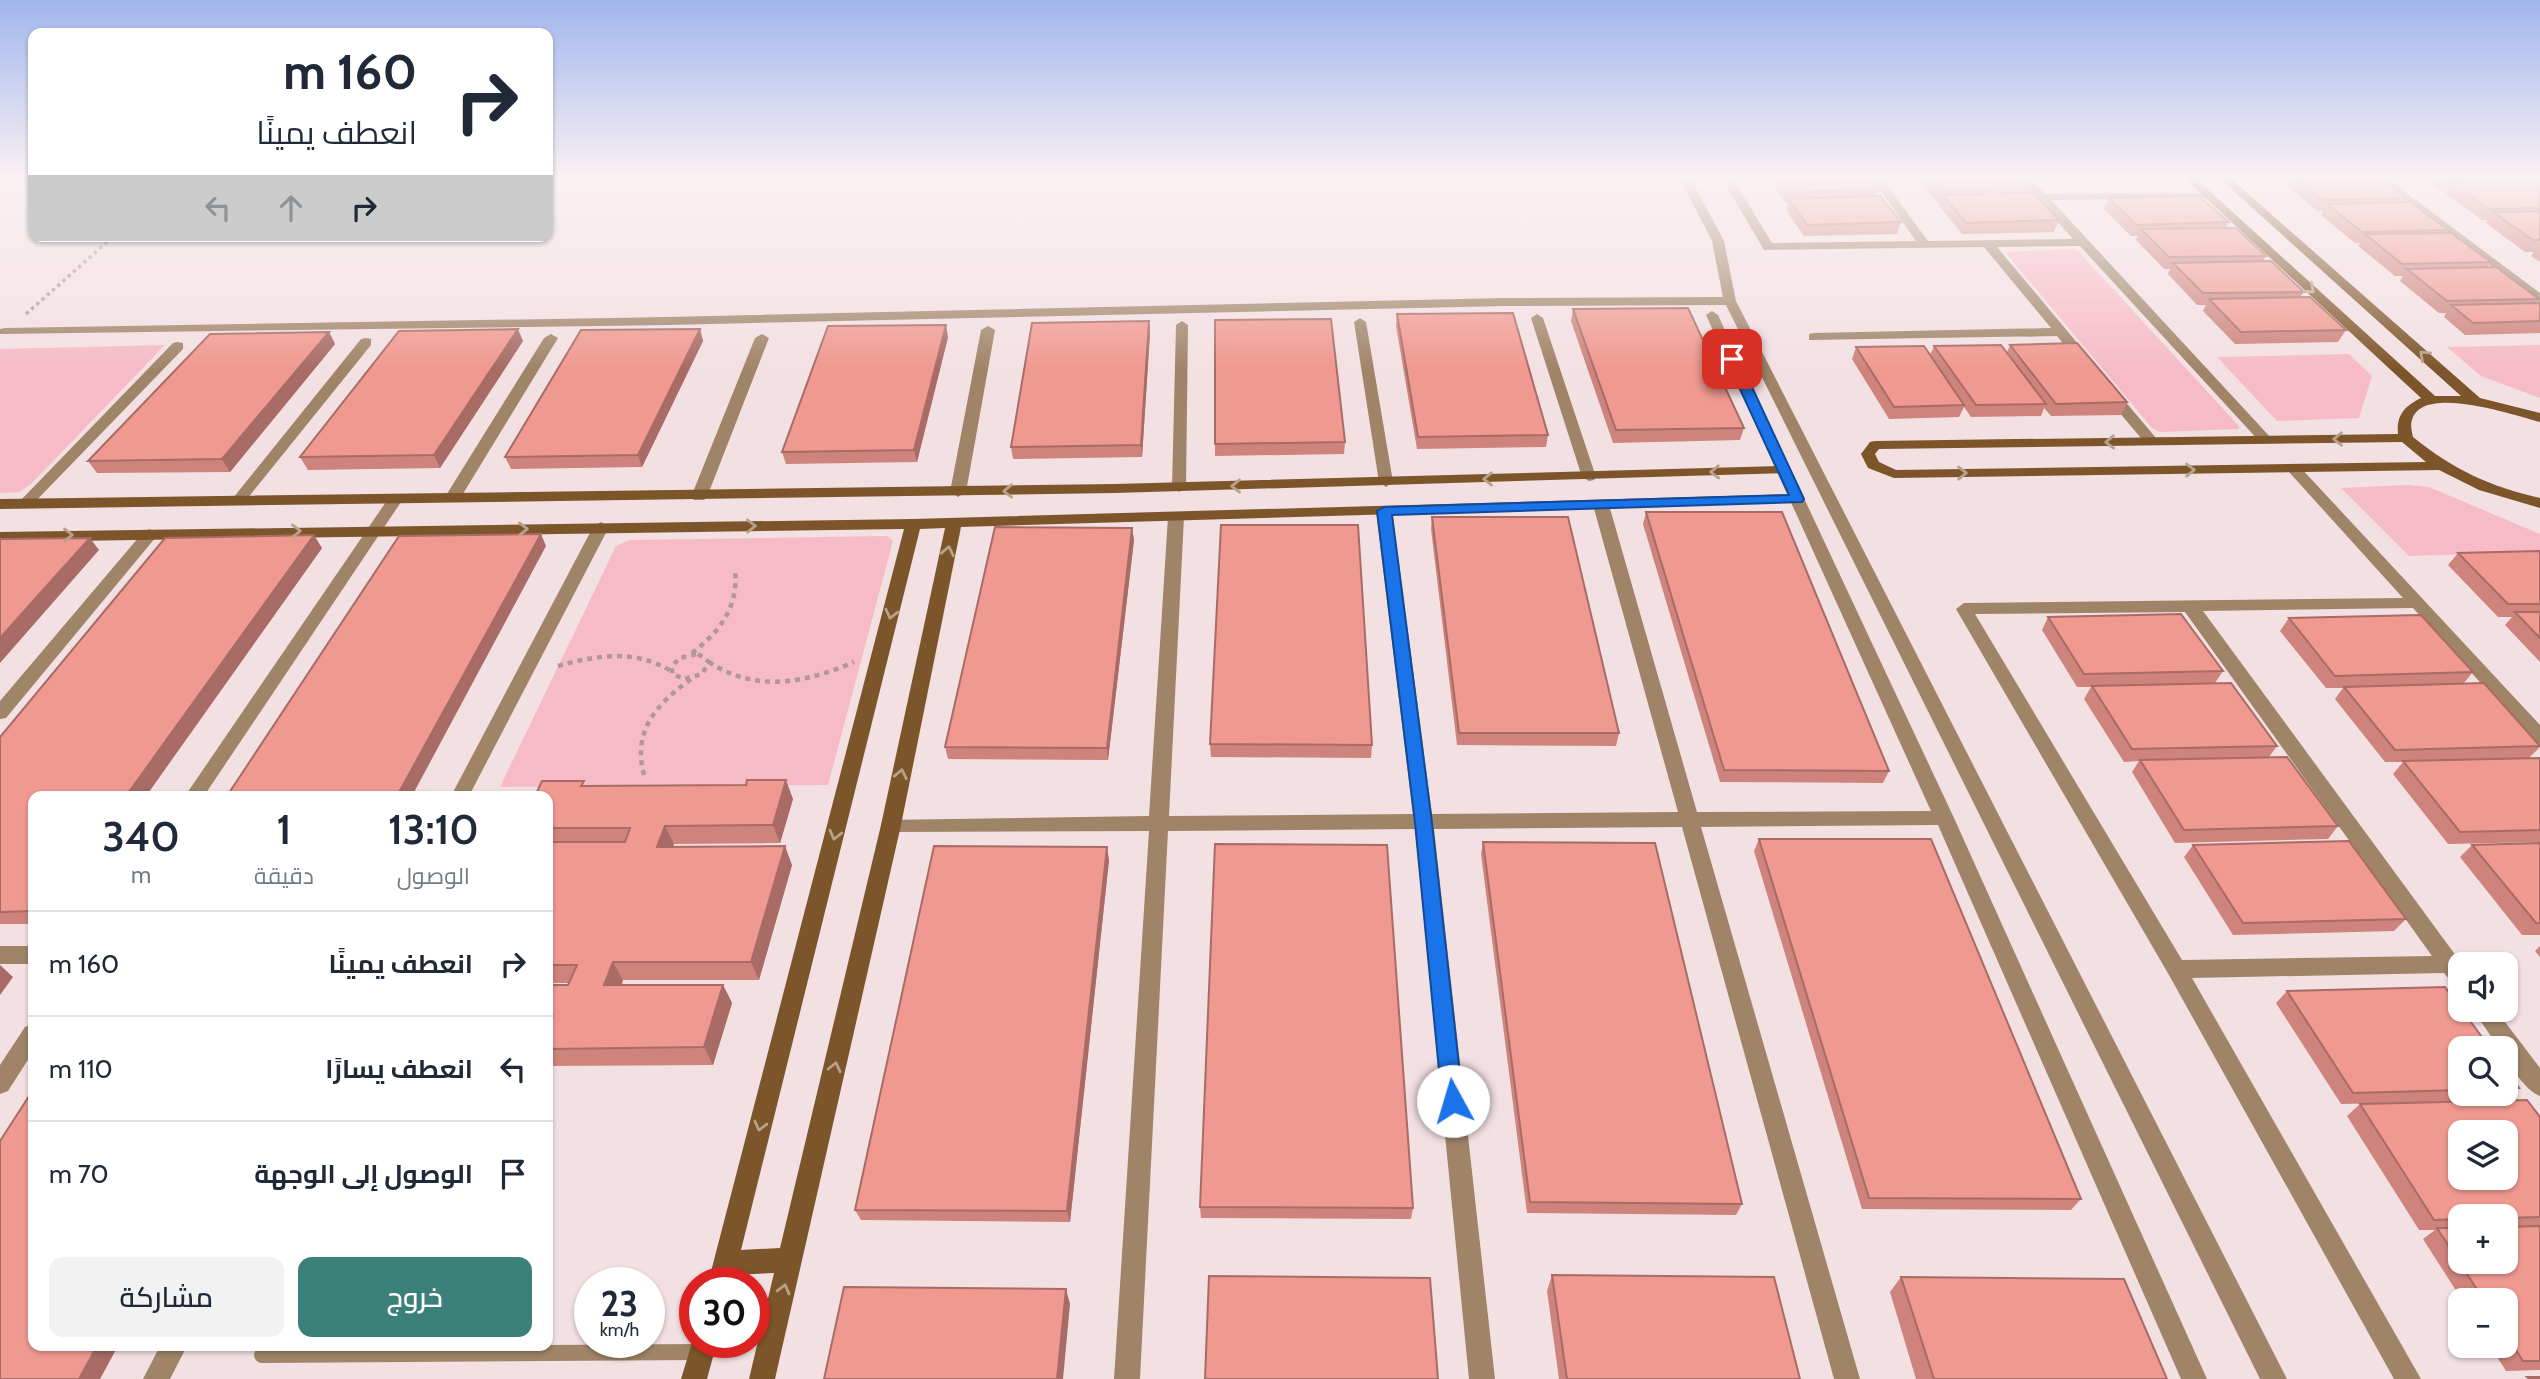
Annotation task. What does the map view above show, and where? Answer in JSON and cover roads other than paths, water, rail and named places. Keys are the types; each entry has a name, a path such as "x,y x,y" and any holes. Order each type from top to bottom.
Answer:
{"street":[{"path":"1718,241 1730,301 2274,1379"},
{"path":"1765,241 1768,247 2083,242 2265,439"},
{"path":"1923,241 1926,245"},
{"path":"2258,241 2432,401"},
{"path":"2295,241 2474,401"},
{"path":"2464,241 2540,299"},
{"path":"1988,244 2151,441"},
{"path":"5,332 668,321 826,315 1505,302 1730,301"},
{"path":"1712,315 1944,818 2194,1379"},
{"path":"1537,318 1589,477"},
{"path":"1360,322 1386,482"},
{"path":"1179,487 1182,325"},
{"path":"958,492 988,330"},
{"path":"1814,337 2060,332"},
{"path":"453,497 551,338"},
{"path":"699,497 762,338"},
{"path":"238,501 366,342"},
{"path":"26,504 178,346"},
{"path":"2406,438 2404,421 2410,411 2432,401 2474,401 2500,405 2540,418"},
{"path":"2438,466 1894,474 1873,465 1868,454 1875,445 2406,438 2438,466 2480,487 2540,503"},
{"path":"2294,469 2540,737"},
{"path":"0,504 453,497 699,497 1284,485 1783,470"},
{"path":"1284,485 1286,514"},
{"path":"197,791 395,499"},
{"path":"0,537 913,524 1797,499"},
{"path":"1601,505 1847,1379"},
{"path":"1384,511 1424,823 1482,1379"},
{"path":"1126,1379 1177,517"},
{"path":"762,1379 891,825 954,523"},
{"path":"725,1267 913,524"},
{"path":"463,791 601,527"},
{"path":"0,713 150,534"},
{"path":"2408,1379 2176,970 1964,609 2416,603"},
{"path":"2190,606 2448,961"},
{"path":"891,825 1944,818"},
{"path":"0,955 28,954"},
{"path":"2176,970 2448,971"},
{"path":"2493,1022 2538,1081"},
{"path":"0,1084 28,1042"},
{"path":"754,1267 791,1260"},
{"path":"156,1379 171,1351"},
{"path":"694,1379 700,1358"}],"lane":[{"path":"553,1350 679,1347"},
{"path":"262,1355 482,1351"}]}
